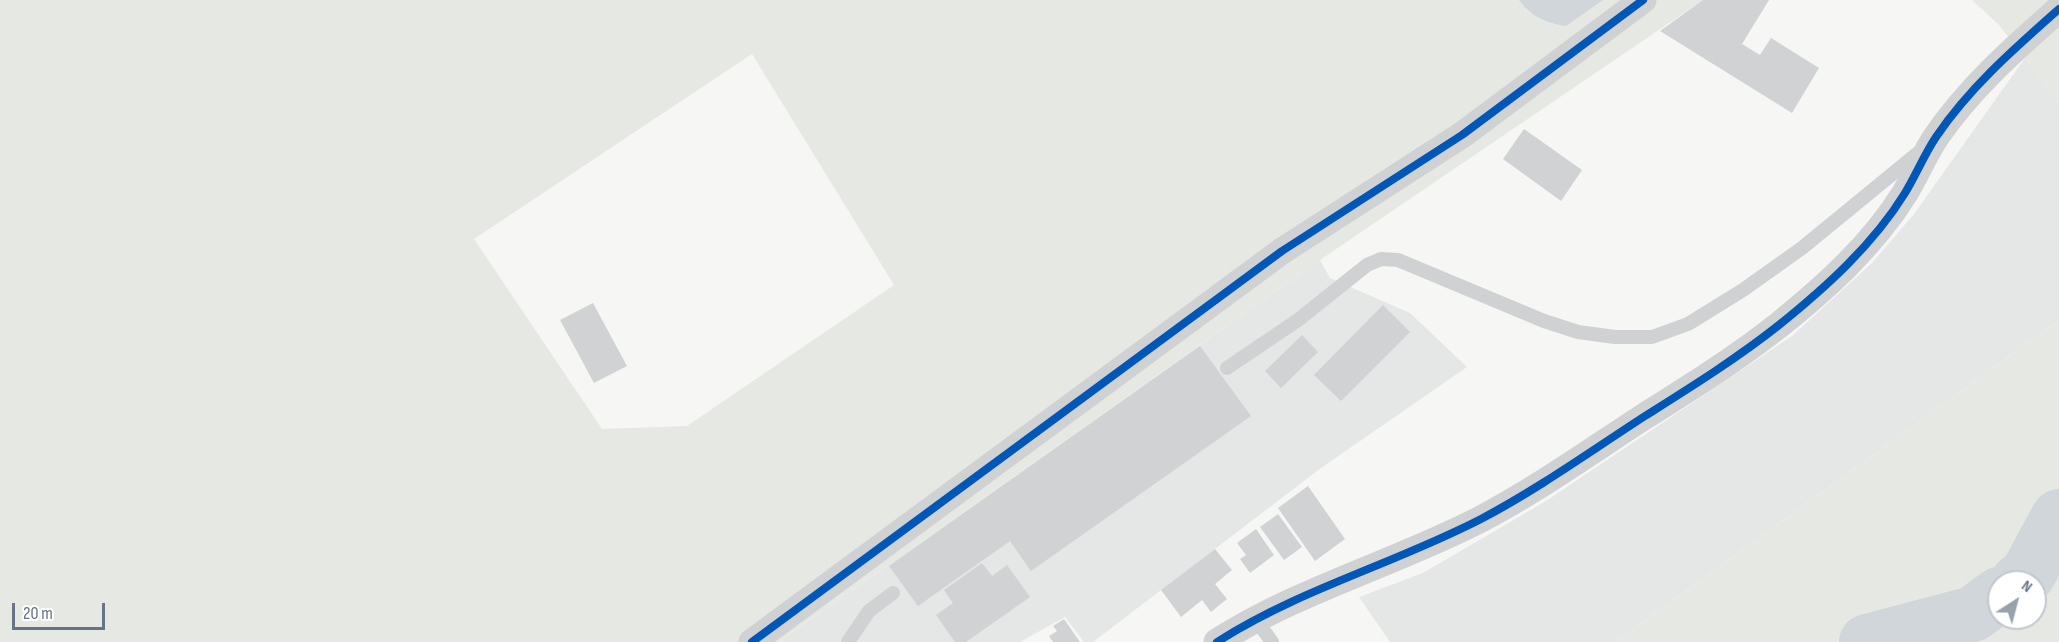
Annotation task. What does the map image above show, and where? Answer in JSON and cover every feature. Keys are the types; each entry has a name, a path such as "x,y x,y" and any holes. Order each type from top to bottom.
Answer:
{"street":[{"path":"752,642 1282,251 1462,135 1643,0"},
{"path":"1217,642 1255,618 1479,520 1561,472 1734,361 1782,323 1865,247 1904,195 1936,138 1998,64 2059,9"}],"lane":[{"path":"1227,368 1298,320 1367,265 1381,259 1398,260 1544,321 1578,332 1615,337 1653,337 1688,324 1743,290 1802,249 1936,138"},
{"path":"848,642 869,611 893,593"},
{"path":"1255,618 1272,642"}],"shaded area":[{"path":"0,0 1703,0 1320,260 779,642 0,642","holes":["752,54 894,285 687,426 602,429 474,239"]},
{"path":"1519,0 1603,0 1566,26 1540,18 1529,11"},
{"path":"1972,0 2059,0 2059,102 1999,25"},
{"path":"2025,58 2059,102 2059,320 1615,642 1390,642 1359,597 1423,573 1546,501 1792,336 1872,263 1914,214"},
{"path":"1320,260 1330,278 1410,313 1467,367 1321,468 1093,642 1084,642 1065,617 1020,642 779,642"},
{"path":"2059,320 2059,642 1615,642"}],"building":[{"path":"1703,0 1769,0 1742,44 1760,55 1771,38 1819,68 1792,113 1660,31"},
{"path":"1524,129 1582,170 1561,201 1503,159"},
{"path":"593,303 627,366 594,383 560,320"},
{"path":"1383,305 1410,332 1341,401 1314,375"},
{"path":"1302,335 1318,352 1281,388 1265,371"},
{"path":"1200,346 1251,416 1031,571 1010,541 918,606 889,566"},
{"path":"1308,486 1345,539 1315,561 1278,508"},
{"path":"1278,514 1302,547 1284,560 1260,527"},
{"path":"1256,529 1274,555 1250,573 1240,559 1246,555 1237,543"},
{"path":"1215,549 1232,570 1215,584 1227,599 1211,612 1202,600 1181,617 1161,590"},
{"path":"982,563 992,576 1007,565 1030,597 966,642 955,642 936,615 953,603 944,590"},
{"path":"1064,619 1080,642 1053,642 1049,636 1057,631 1053,626"}],"waterway":[{"path":"2030,570 2059,517"},
{"path":"1867,642 1973,614 1987,604"}],"cycle path":[{"path":"752,642 1282,251 1462,135 1643,0"},
{"path":"1217,642 1281,607 1481,519 1544,482 1730,361 1779,325 1814,296 1863,248 1892,212 1936,137 1963,101 2026,38 2059,9"}]}
